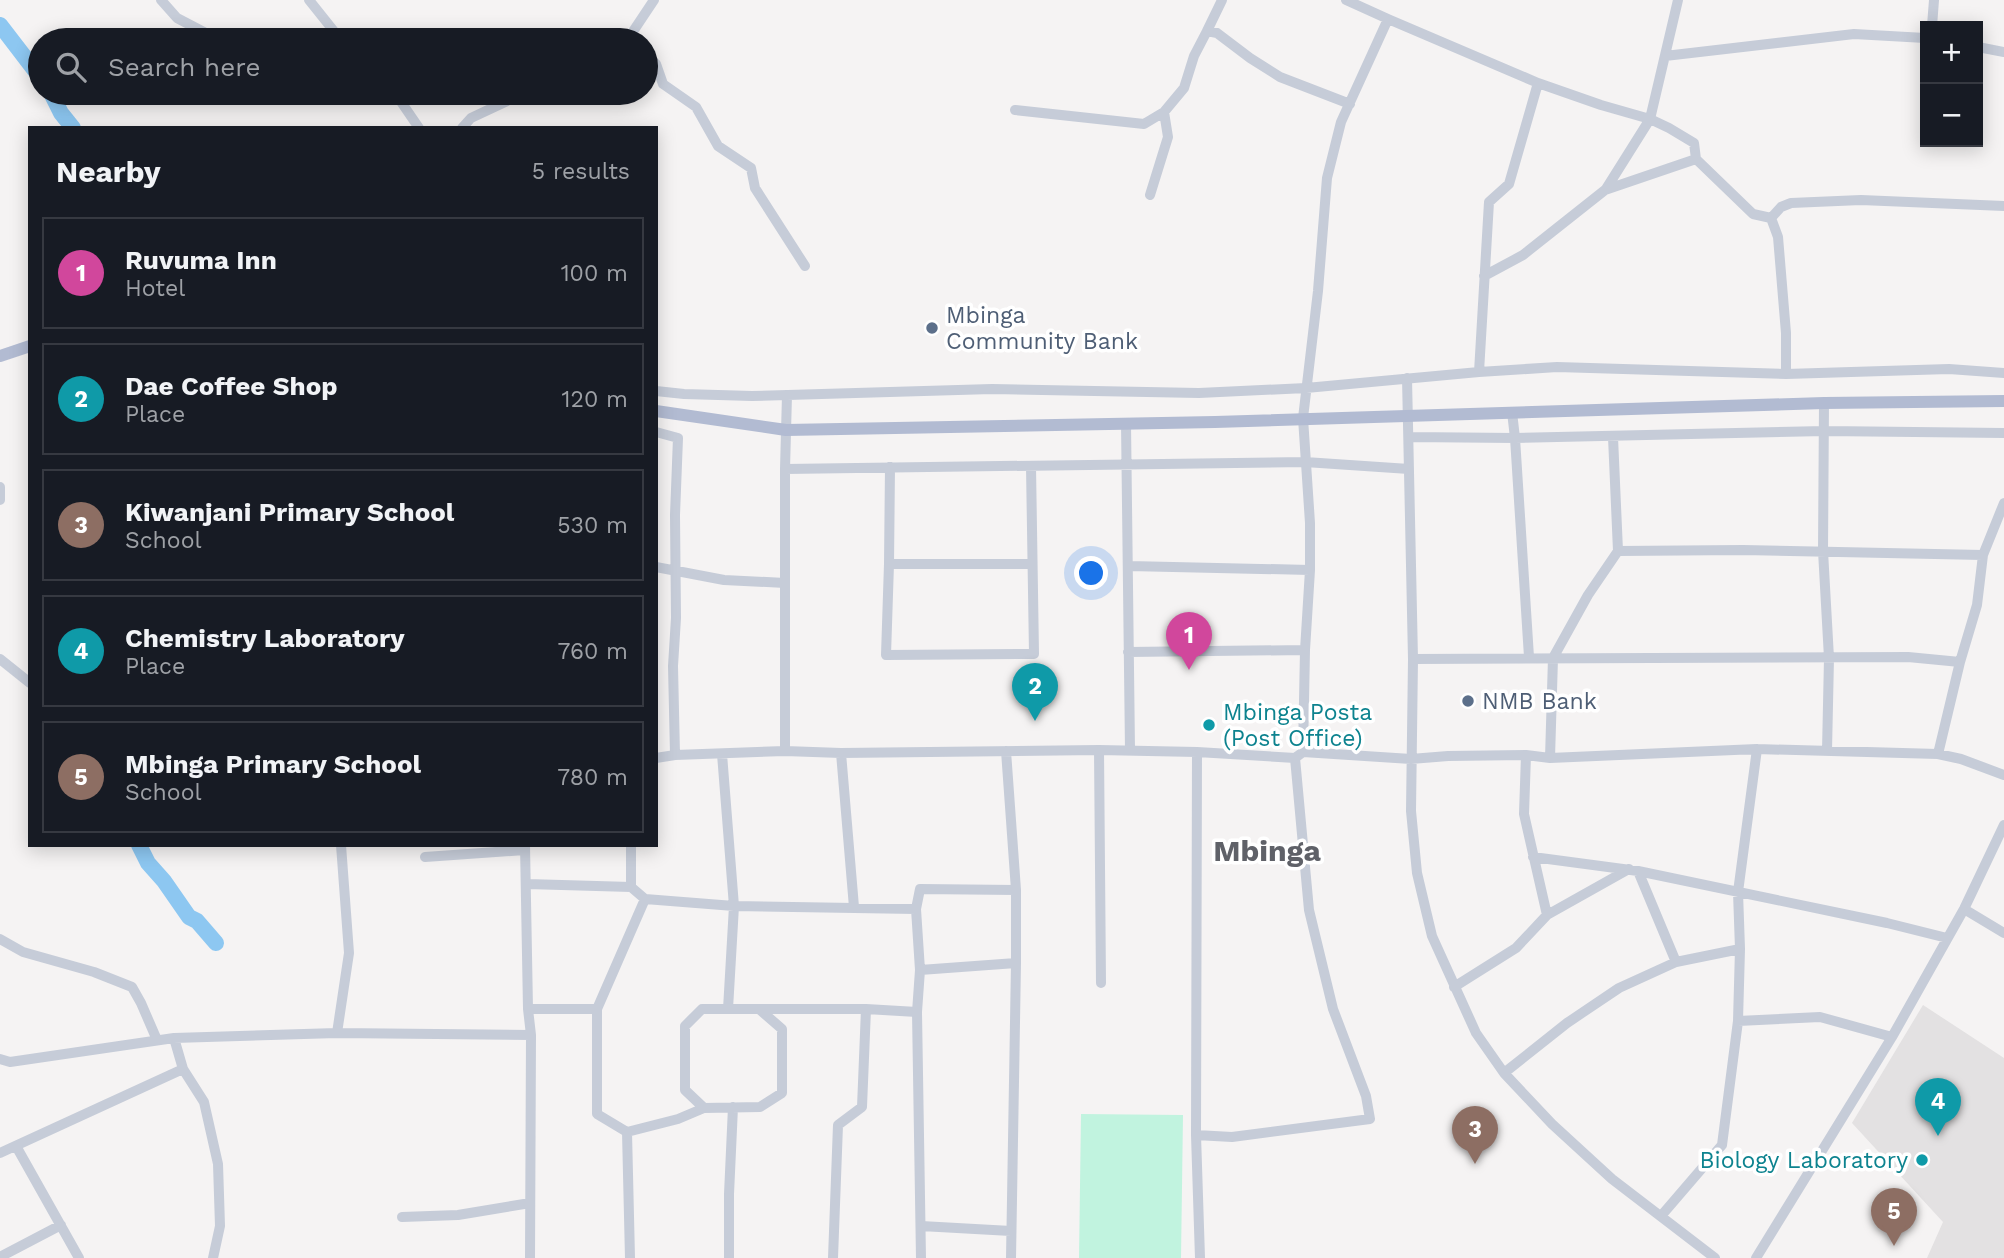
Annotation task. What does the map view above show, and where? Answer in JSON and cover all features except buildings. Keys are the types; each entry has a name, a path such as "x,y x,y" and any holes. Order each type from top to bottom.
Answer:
{"main road":[{"path":"0,356 28,347"},
{"path":"658,411 786,430 1215,422 1824,403 2004,401"}],"street":[{"path":"161,0 177,18 196,28"},
{"path":"309,0 331,28"},
{"path":"1014,110 1144,124 1164,112 1184,88 1194,57 1222,0"},
{"path":"1346,0 1538,83 1650,119 1668,128 1693,143 1696,159 1753,214 1771,218"},
{"path":"1484,276 1523,255 1605,190 1650,119 1678,0"},
{"path":"1932,21 1934,0"},
{"path":"635,28 649,2"},
{"path":"1196,1135 1232,1137 1370,1119 1366,1096 1333,1009 1309,909 1299,755 1310,570 1310,523 1303,418 1318,290 1327,178 1341,122 1388,19"},
{"path":"1207,31 1217,33 1280,77 1350,104"},
{"path":"1665,56 1854,34 1920,38"},
{"path":"1983,48 2004,52"},
{"path":"658,70 663,84 696,107 718,146 751,168 755,188 805,265"},
{"path":"1479,372 1489,202 1508,184 1538,83"},
{"path":"403,105 418,126"},
{"path":"464,126 471,118 499,105"},
{"path":"1150,195 1168,136 1164,112"},
{"path":"1605,190 1696,159"},
{"path":"1771,218 1781,207 1791,203 1861,200 2004,206"},
{"path":"1771,218 1778,237 1786,333 1786,374"},
{"path":"658,391 752,396 992,389 1199,393 1306,388 1557,367 1786,374 1949,369 2004,373"},
{"path":"1407,378 1413,659 1411,811 1417,873 1432,936 1476,1033 1504,1073 1612,1180 1715,1258"},
{"path":"785,751 787,394"},
{"path":"1824,403 1824,551 1829,658 1827,751"},
{"path":"1512,412 1529,657"},
{"path":"1126,423 1130,750"},
{"path":"1409,437 1613,437 1825,431 2004,433"},
{"path":"658,433 678,438 675,755"},
{"path":"1550,758 1553,657 1588,595 1618,551 1613,437"},
{"path":"785,469 1306,462 1409,469"},
{"path":"890,467 886,655 1034,654 1031,466"},
{"path":"0,487 0,500"},
{"path":"1938,754 1977,605 1983,555 2004,503"},
{"path":"1618,551 1824,551 1983,555"},
{"path":"889,564 1032,564"},
{"path":"1129,566 1310,570"},
{"path":"658,568 724,580 785,583"},
{"path":"1128,652 1305,650"},
{"path":"1413,659 1908,657 1960,662"},
{"path":"0,659 28,680"},
{"path":"658,758 785,751 841,753 1130,750 1411,759 1526,755 1550,758 1757,749 1938,754 1962,759 2004,775"},
{"path":"1661,1216 1722,1145 1738,1021 1738,892 1757,749"},
{"path":"1099,750 1101,983"},
{"path":"1006,751 1016,890 1017,963 1011,1258"},
{"path":"1196,752 1196,1135 1200,1258"},
{"path":"841,753 854,907"},
{"path":"722,754 734,906 728,1009"},
{"path":"1526,755 1524,814 1547,915"},
{"path":"1756,1258 1892,1037 1964,909 2004,825"},
{"path":"337,1034 349,953 341,847"},
{"path":"425,857 525,847 530,1035 530,1258"},
{"path":"631,847 631,887"},
{"path":"1533,857 1633,870 1887,923 1947,939"},
{"path":"1454,987 1516,948 1547,915 1633,870"},
{"path":"1633,870 1676,962"},
{"path":"527,884 631,887 645,899 734,906 916,909"},
{"path":"921,1258 917,1012 920,970 916,909 920,889 1016,890"},
{"path":"645,899 597,1009 597,1114 627,1132 678,1119 704,1108 760,1107 782,1093 782,1029 759,1009"},
{"path":"1964,909 2004,933"},
{"path":"0,939 23,952 94,972 132,987 157,1040"},
{"path":"1504,1073 1567,1023 1619,988 1676,962 1740,949"},
{"path":"920,970 1017,963"},
{"path":"528,1009 597,1009"},
{"path":"704,1108 685,1090 685,1026 702,1009 866,1009 917,1012"},
{"path":"833,1258 838,1125 862,1107 866,1009"},
{"path":"1738,1021 1820,1017 1892,1037"},
{"path":"0,1059 10,1062 174,1038 337,1034 530,1035"},
{"path":"174,1038 183,1069 204,1102 218,1164 220,1226 213,1258"},
{"path":"0,1153 183,1069"},
{"path":"729,1258 733,1107"},
{"path":"627,1132 631,1258"},
{"path":"16,1146 79,1258"},
{"path":"402,1217 458,1215 530,1203"},
{"path":"0,1257 61,1225"},
{"path":"921,1226 1011,1231"}],"shaded area":[{"path":"1923,1005 2004,1058 2004,1258 1927,1258 1943,1222 1852,1123"}],"green space":[{"path":"1081,1114 1183,1115 1181,1258 1079,1258"}],"waterway":[{"path":"0,25 28,61"},
{"path":"57,105 71,126"},
{"path":"140,847 148,863 189,917 197,921 216,943"}],"place":[{"name":"Mbinga Community Bank","path":"932,328"},
{"name":"Ruvuma Inn","path":"1189,670"},
{"name":"NMB Bank","path":"1468,701"},
{"name":"Dae Coffee Shop","path":"1035,721"},
{"name":"Mbinga Posta (Post Office)","path":"1209,725"},
{"name":"Chemistry Laboratory","path":"1938,1136"},
{"name":"Biology Laboratory","path":"1922,1160"},
{"name":"Kiwanjani Primary School","path":"1475,1164"},
{"name":"Mbinga Primary School","path":"1894,1246"}],"district":[{"name":"Mbinga","path":"1267,851"}]}
